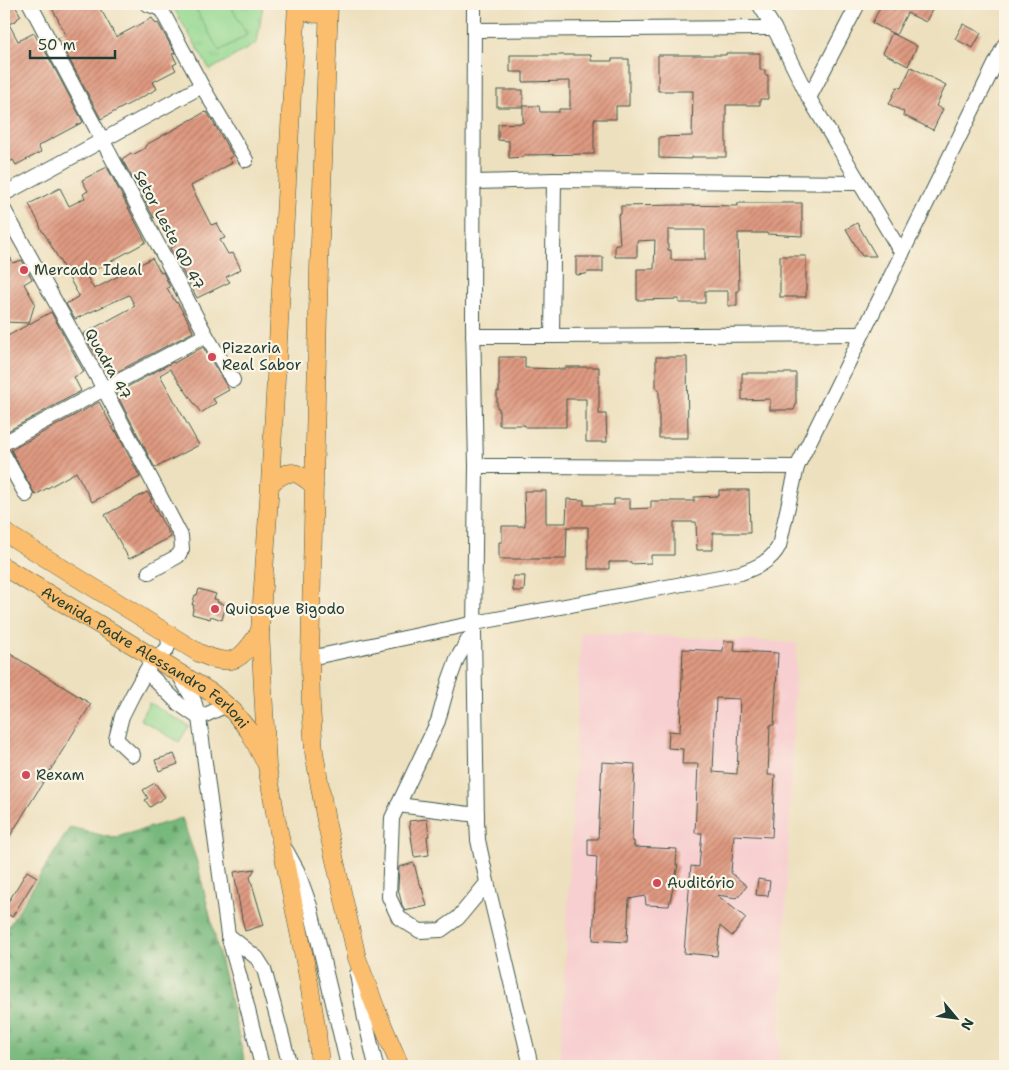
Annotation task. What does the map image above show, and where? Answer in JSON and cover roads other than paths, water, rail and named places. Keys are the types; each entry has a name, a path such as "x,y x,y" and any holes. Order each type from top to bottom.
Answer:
{"main road":[{"path":"298,4 308,13 314,14 320,13 329,4"},
{"path":"298,4 260,631 267,766 308,977 317,1032 320,1066"},
{"path":"329,4 319,268 310,658 314,752 326,821 357,958 400,1066"},
{"path":"270,484 284,474 291,472 298,473 314,486"},
{"name":"Avenida Padre Alessandro Ferloni","path":"4,532 199,653 212,659 232,661 241,656 260,631"},
{"name":"Avenida Padre Alessandro Ferloni","path":"4,567 150,664 175,670 212,693 227,705 249,731 267,766"}],"street":[{"name":"Setor Leste QD 47","path":"30,4 206,335 233,380"},
{"path":"147,4 162,11 202,86 246,160"},
{"path":"474,4 473,336 476,466 475,628 478,840 531,1066"},
{"path":"760,4 809,98 902,254"},
{"path":"809,98 858,4"},
{"path":"475,30 774,28"},
{"path":"310,658 475,628 732,575 756,568 767,561 779,546 797,467 1005,44"},
{"path":"4,194 202,86"},
{"path":"474,182 554,180 859,183"},
{"path":"552,336 554,180"},
{"name":"Quadra 47","path":"4,210 104,389 181,536 182,549 178,556 148,572"},
{"path":"473,336 862,334"},
{"path":"4,443 206,335"},
{"path":"4,455 26,495"},
{"path":"476,466 797,467"},
{"path":"475,628 457,659 438,721 392,818 388,897 399,918 420,931 441,930 458,918 488,883"},
{"path":"133,755 116,739 122,716 150,664 167,649 169,644 164,630"},
{"path":"150,664 179,704 199,718"},
{"path":"175,670 194,700 199,718 228,935 262,1066"},
{"path":"199,718 227,705"},
{"path":"398,806 477,815"},
{"path":"282,843 297,870 310,906 348,1066"},
{"path":"228,935 257,958 264,969 290,1066"},
{"path":"357,958 360,990 376,1066"}],"place":[{"name":"Mercado Ideal","path":"24,270"},
{"name":"Pizzaria Real Sabor","path":"212,357"},
{"name":"Quiosque Bigodo","path":"215,609"},
{"name":"Rexam","path":"26,775"},
{"name":"Auditório","path":"657,883"}]}
